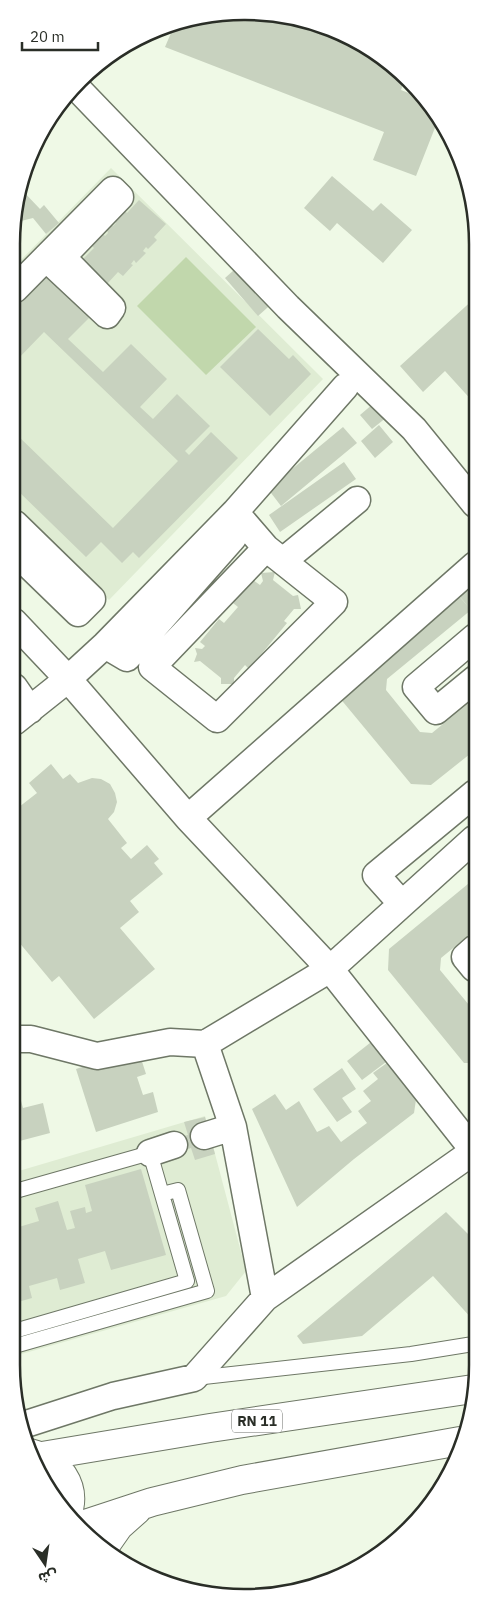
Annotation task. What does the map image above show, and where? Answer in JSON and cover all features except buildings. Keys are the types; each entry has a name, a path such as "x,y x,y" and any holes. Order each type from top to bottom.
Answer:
{"highway":[{"name":"RN 11","path":"38,1453 468,1390"},
{"path":"79,1516 152,1502 307,1467 455,1442"},
{"path":"40,1457 55,1465 65,1477 70,1492 71,1507"},
{"path":"107,1543 119,1526 134,1512 152,1502"}],"street":[{"path":"81,91 288,307 414,430 469,497"},
{"path":"20,285 46,258 113,190 120,198 62,258 112,308 107,315 46,258"},
{"path":"22,716 68,679 240,518 345,387"},
{"path":"240,518 274,555 334,602 218,719 152,667 274,555 357,500"},
{"path":"20,530 92,599 78,614 20,557"},
{"path":"188,818 469,570"},
{"path":"20,628 68,679 188,818 330,969 469,1145"},
{"path":"469,642 416,687 436,711 469,684"},
{"path":"402,904 376,875 469,797"},
{"path":"20,1037 96,1056 170,1042 205,1044 330,969 469,844"},
{"path":"205,1044 233,1126 265,1298"},
{"path":"204,1136 233,1126"},
{"path":"28,1422 113,1396 194,1378 265,1298 469,1155"}],"lane":[{"path":"20,1190 162,1149 162,1194 187,1282 20,1329"},
{"path":"20,1344 207,1291 178,1190 162,1194"},
{"path":"194,1378 411,1354 469,1345"}],"shaded area":[{"path":"111,168 323,379 109,600 20,513 20,261"},
{"path":"205,1116 246,1271 226,1296 20,1354 20,1171"}],"green space":[{"path":"186,257 256,327 206,375 137,306"}]}
